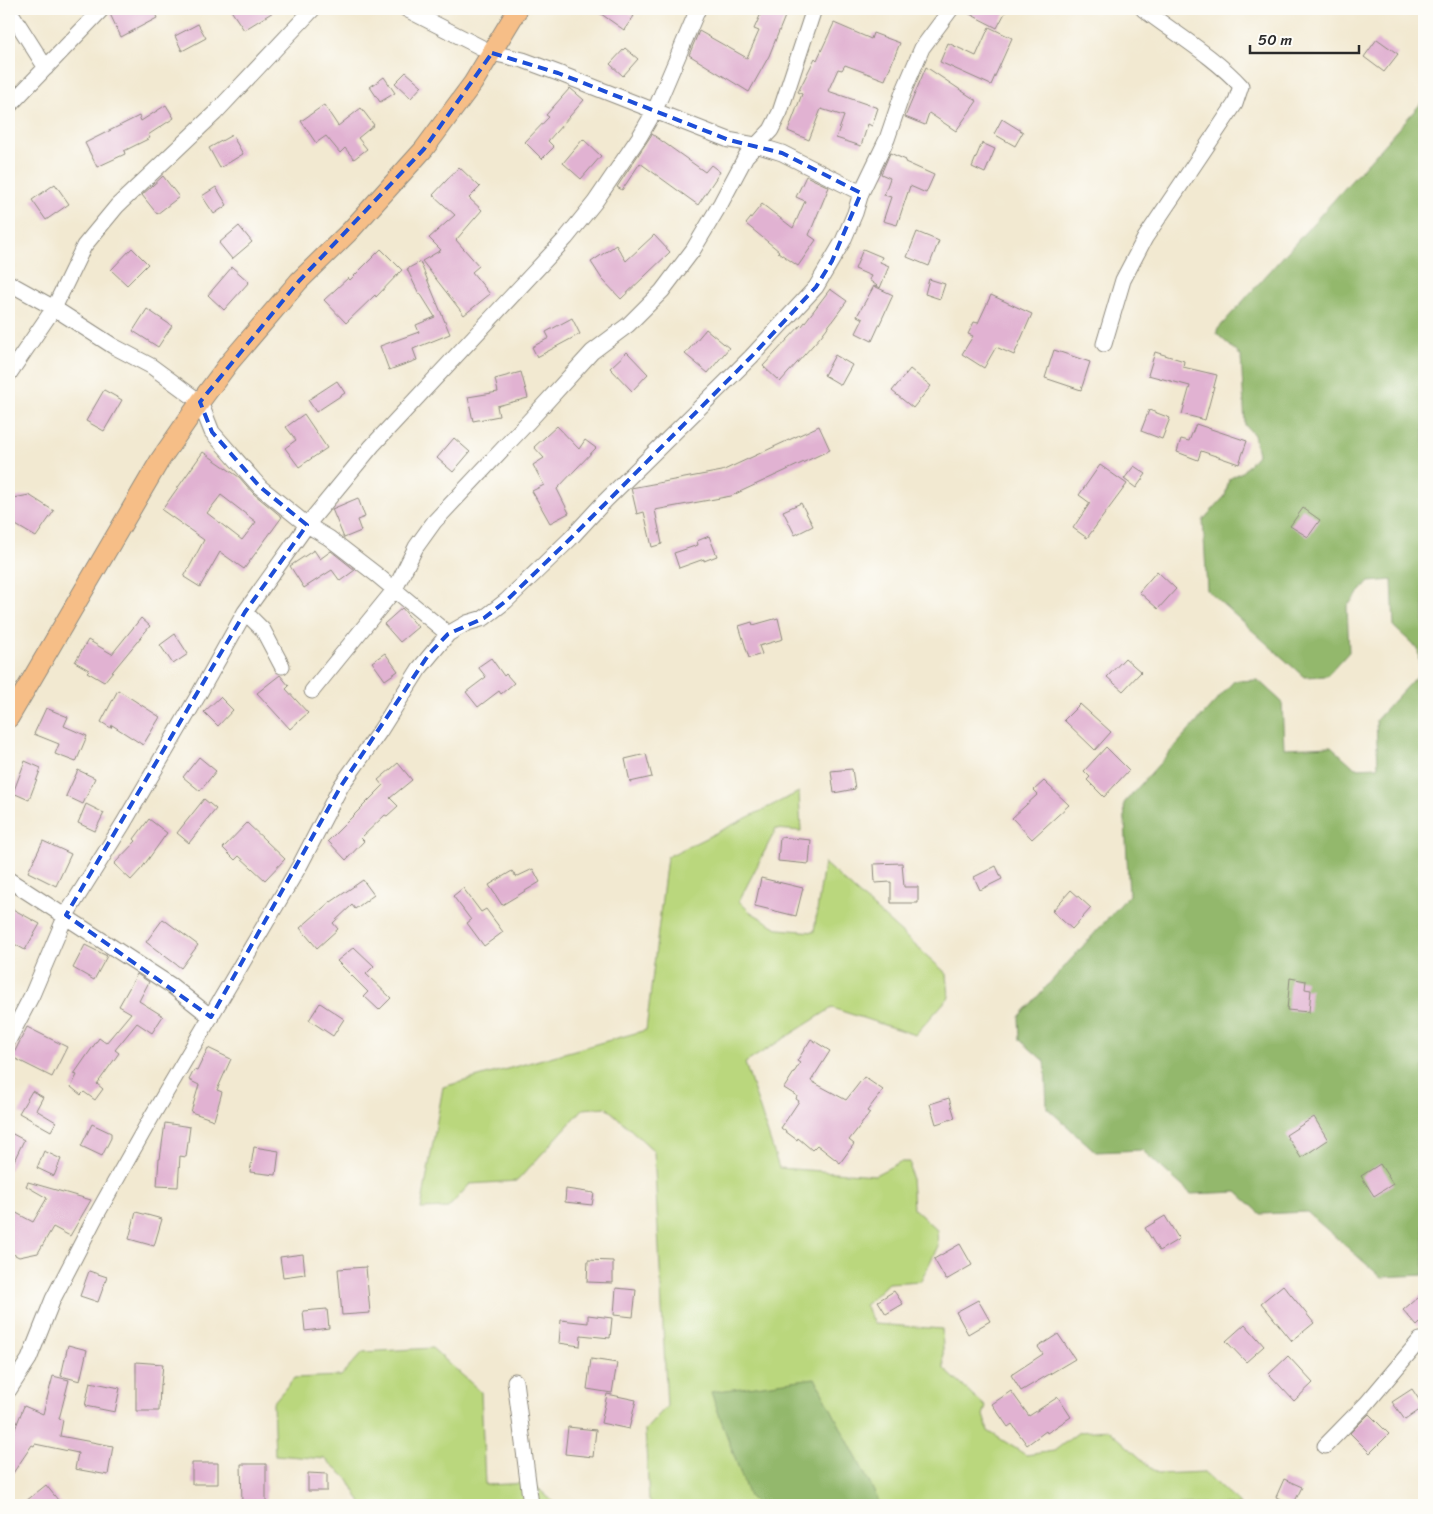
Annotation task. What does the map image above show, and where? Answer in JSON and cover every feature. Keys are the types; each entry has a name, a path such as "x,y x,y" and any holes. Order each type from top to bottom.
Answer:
{"main road":[{"path":"9,718 160,460 200,402 229,364 299,281 350,231 424,149 473,84 518,9"}],"street":[{"path":"9,106 102,9"},
{"path":"9,374 54,308 84,246 117,206 215,113 313,9"},
{"path":"406,9 492,53 523,60 729,140 756,144 782,153 861,193"},
{"path":"9,1039 32,996 66,915 119,832 200,694 245,612 307,525 372,446 566,238 595,202 640,136 655,110 698,9"},
{"path":"312,691 395,589 416,547 434,522 592,352 628,326 662,291 693,250 746,156 770,130 780,112 814,9"},
{"path":"9,1390 29,1359 53,1299 97,1214 152,1116 300,865 341,786 380,731 424,662 448,634 467,623 484,618 506,601 752,357 816,287 843,241 861,193 887,139 902,95 922,48 951,9"},
{"path":"1104,344 1123,280 1145,238 1236,104 1241,86 1222,68 1142,9"},
{"path":"13,16 46,68"},
{"path":"9,283 54,308 113,346 150,366 200,402 212,432 260,487 307,525 328,538 395,589 448,634"},
{"path":"245,612 262,630 282,666"},
{"path":"9,880 66,915 172,986 211,1016"},
{"path":"1325,1446 1367,1403 1420,1340"},
{"path":"515,1381 531,1505"}],"highlighted area":[{"path":"492,53 558,73 729,140 782,153 861,193 832,261 816,287 751,357 570,539 506,601 484,618 448,634 429,654 341,786 211,1017 66,915 245,612 307,525 260,487 212,432 200,402 299,281 424,149"}],"green space":[{"path":"1424,100 1424,1275 1381,1277 1307,1212 1261,1214 1237,1192 1191,1194 1142,1150 1096,1152 1047,1108 1045,1062 1020,1040 1019,1017 1129,895 1124,803 1234,681 1258,680 1282,702 1284,748 1331,746 1355,768 1378,767 1376,720 1420,672 1418,649 1394,627 1392,580 1369,582 1347,606 1349,652 1327,676 1304,677 1207,590 1203,520 1225,496 1229,479 1242,472 1258,454 1254,435 1245,425 1241,356 1217,334 1217,330"},
{"path":"799,792 801,831 776,829 739,901 749,911 779,929 814,932 824,863 947,974 949,997 915,1035 832,1008 745,1063 779,1168 875,1175 900,1162 910,1162 913,1208 937,1230 938,1246 921,1281 888,1283 865,1305 874,1324 942,1329 944,1369 986,1407 983,1415 988,1431 1026,1455 1054,1451 1079,1432 1109,1430 1158,1474 1204,1472 1241,1505 655,1505 649,1500 645,1430 667,1406 654,1151 606,1107 583,1109 517,1181 470,1184 448,1208 421,1209 443,1087 646,1030 667,857"},
{"path":"432,1348 481,1392 485,1485 532,1483 557,1505 362,1505 348,1479 325,1459 275,1455 273,1403 294,1378 341,1376 363,1352"},
{"path":"815,1378 881,1505 757,1505 749,1497 711,1392"}],"building":[{"path":"111,9 153,9 157,18 121,37 110,14"},
{"path":"230,9 278,9 244,30"},
{"path":"594,9 623,9 634,16 624,30"},
{"path":"763,9 788,9 769,56 749,92 689,55 699,31 747,58 759,31 754,29"},
{"path":"960,9 1007,9 997,28"},
{"path":"834,23 871,39 873,33 900,43 885,80 845,65 842,70 838,69 828,91 878,108 872,126 868,124 861,146 836,138 844,116 821,109 809,140 788,131 802,94 798,92 815,58 817,60"},
{"path":"198,24 206,38 182,51 175,36"},
{"path":"989,27 1012,38 991,85 940,62 948,43 976,56"},
{"path":"1377,39 1398,54 1384,72 1364,57"},
{"path":"625,48 638,59 623,76 610,64"},
{"path":"926,67 977,101 956,131 929,113 925,125 905,117"},
{"path":"406,72 422,86 411,98 395,83"},
{"path":"384,77 395,93 380,102 370,87"},
{"path":"570,88 584,100 548,141 554,147 542,159 525,142 549,117 546,115"},
{"path":"166,105 174,118 148,135 150,138 124,151 125,154 97,167 85,143 139,116 141,121"},
{"path":"324,105 338,126 361,108 374,125 358,138 367,149 354,159 345,148 340,153 326,136 316,143 301,121"},
{"path":"1002,119 1023,132 1015,146 994,134"},
{"path":"652,134 705,172 711,165 720,172 698,205 640,163 622,190 617,187"},
{"path":"232,135 243,154 220,168 209,148"},
{"path":"583,139 601,156 581,179 563,163"},
{"path":"982,143 995,149 985,173 972,167"},
{"path":"890,153 934,175 926,193 910,186 897,225 883,221 891,197 884,195 890,178 881,174"},
{"path":"459,167 480,187 469,198 482,210 456,240 479,266 472,272 490,294 464,315 422,261 441,250 429,238 455,215 433,195"},
{"path":"163,176 179,197 157,214 142,195"},
{"path":"806,176 829,187 809,235 816,240 798,266 778,252 746,224 762,204 793,228 805,201 796,197"},
{"path":"55,184 69,204 46,220 32,200"},
{"path":"216,187 227,205 214,214 202,196"},
{"path":"239,226 252,242 232,259 219,243"},
{"path":"917,232 939,241 929,266 907,257"},
{"path":"654,235 670,252 621,299 602,279 591,262 616,245 626,261"},
{"path":"132,248 148,264 127,285 111,270"},
{"path":"381,249 402,270 376,297 375,295 346,323 324,300 348,278 350,280"},
{"path":"863,249 882,257 880,262 889,266 880,288 869,280 871,276 855,269"},
{"path":"420,262 450,334 413,349 417,360 389,370 380,346 419,332 416,325 435,317 419,294 407,269"},
{"path":"232,267 249,282 224,310 208,295"},
{"path":"929,279 945,284 940,299 925,294"},
{"path":"874,286 893,295 872,341 856,333 863,319 857,316"},
{"path":"830,289 847,301 821,336 780,382 763,366 802,326"},
{"path":"991,295 1032,314 1014,355 996,347 984,368 962,354 973,336 968,334 974,322 978,323"},
{"path":"147,309 172,326 158,347 133,331"},
{"path":"572,318 580,334 537,357 532,347 549,338 546,332"},
{"path":"706,329 729,348 708,373 685,354"},
{"path":"1054,350 1090,362 1081,390 1045,378"},
{"path":"627,352 648,374 632,391 610,368"},
{"path":"1155,352 1184,361 1183,367 1217,375 1205,420 1182,414 1190,386 1148,375"},
{"path":"835,355 852,365 841,385 824,375"},
{"path":"910,369 931,386 913,408 892,391"},
{"path":"521,372 528,398 497,406 499,416 473,421 468,397 498,392 495,379"},
{"path":"337,381 345,393 316,412 308,400"},
{"path":"104,390 122,400 104,431 86,421"},
{"path":"1149,410 1170,418 1162,439 1141,431"},
{"path":"304,414 327,448 299,467 285,448 296,440 286,427"},
{"path":"1196,424 1247,441 1239,464 1201,451 1198,460 1177,452 1181,439 1189,441"},
{"path":"557,426 579,449 585,440 596,448 557,489 569,513 550,523 532,491 544,485 533,465 544,458 534,447"},
{"path":"819,426 830,450 731,496 655,510 662,544 652,547 644,512 637,514 631,488 722,471"},
{"path":"454,438 470,452 453,472 437,458"},
{"path":"203,452 239,477 254,494 282,517 244,569 220,552 200,587 184,577 204,540 162,510","holes":["221,495 256,522 242,540 207,513"]},
{"path":"1100,465 1127,484 1087,538 1073,528 1090,503 1079,495"},
{"path":"1134,466 1146,474 1136,488 1124,479"},
{"path":"29,495 54,511 36,537 9,521 9,499"},
{"path":"358,498 365,517 357,520 361,531 344,538 332,509"},
{"path":"801,503 813,526 795,535 783,511"},
{"path":"1303,508 1320,520 1308,537 1290,526"},
{"path":"709,536 717,556 679,568 674,553 698,545 697,541"},
{"path":"314,550 320,559 331,551 355,570 340,581 332,570 304,588 290,566"},
{"path":"1157,571 1176,589 1158,609 1139,592"},
{"path":"402,608 418,627 400,642 384,624"},
{"path":"141,618 150,626 104,682 75,662 88,640 112,654"},
{"path":"778,618 783,639 759,646 762,654 749,658 739,626 752,622 753,625"},
{"path":"175,634 188,654 173,664 160,645"},
{"path":"385,653 398,671 385,680 372,662"},
{"path":"491,658 504,676 506,674 514,683 501,694 499,691 478,707 466,692 486,677 478,667"},
{"path":"1125,658 1141,672 1123,691 1107,677"},
{"path":"280,675 289,686 286,689 308,713 290,729 257,693"},
{"path":"118,690 160,717 143,745 112,725 111,728 101,722"},
{"path":"220,697 233,710 218,726 204,712"},
{"path":"1080,704 1111,732 1095,750 1064,720"},
{"path":"46,708 68,717 64,726 87,736 76,762 55,754 59,744 34,734"},
{"path":"1106,747 1129,770 1104,797 1087,780 1090,777 1084,771"},
{"path":"646,754 652,777 630,782 625,759"},
{"path":"199,757 216,771 200,791 183,777"},
{"path":"25,761 41,768 29,800 13,793"},
{"path":"398,763 412,780 390,798 398,806 387,816 385,815 361,838 364,841 346,860 328,841 383,786 378,780"},
{"path":"852,769 855,789 834,793 831,771"},
{"path":"78,770 95,778 83,804 66,796"},
{"path":"1044,781 1069,805 1032,839 1012,818 1038,794 1034,790"},
{"path":"204,799 216,809 189,843 177,833"},
{"path":"86,804 104,813 95,831 78,823"},
{"path":"149,819 167,833 131,880 114,864 136,841 134,839"},
{"path":"247,823 285,859 265,880 239,856 235,860 223,848"},
{"path":"780,837 811,840 809,864 778,861"},
{"path":"43,841 71,854 56,886 28,872"},
{"path":"902,863 904,887 918,887 918,903 891,903 891,882 875,883 874,864"},
{"path":"996,866 1002,879 980,890 974,877"},
{"path":"533,869 540,882 502,905 489,885 512,871 516,877"},
{"path":"761,878 803,888 796,916 755,906"},
{"path":"363,880 374,895 355,909 352,905 333,923 338,929 317,948 300,928 331,901"},
{"path":"463,888 481,912 486,909 503,932 484,946 467,923 471,920 453,896"},
{"path":"1071,890 1091,908 1072,929 1052,911"},
{"path":"9,907 40,924 25,950 9,941"},
{"path":"163,919 198,945 181,968 146,942"},
{"path":"85,945 107,956 94,980 73,968"},
{"path":"354,947 374,966 366,974 391,998 379,1010 364,996 368,992 337,961"},
{"path":"137,974 149,982 139,1001 163,1016 152,1033 137,1023 115,1050 119,1053 97,1084 103,1089 95,1100 84,1092 81,1095 71,1087 77,1075 74,1074 99,1038 106,1043 131,1013 119,1006"},
{"path":"1290,978 1306,981 1305,989 1311,990 1309,1012 1287,1010"},
{"path":"320,1003 344,1019 333,1036 309,1020"},
{"path":"27,1027 67,1047 52,1077 12,1057"},
{"path":"811,1039 830,1051 811,1081 846,1100 864,1077 883,1090 867,1111 870,1113 849,1140 854,1144 840,1163 817,1145 812,1150 798,1138 797,1140 781,1128 799,1101 796,1099 797,1096 784,1088 800,1063 797,1061"},
{"path":"208,1048 231,1059 217,1090 222,1092 214,1120 191,1112 199,1085 189,1080 194,1070 197,1071"},
{"path":"32,1091 43,1097 36,1110 56,1122 51,1131 19,1113"},
{"path":"949,1098 955,1118 936,1124 930,1104"},
{"path":"1314,1117 1328,1140 1301,1158 1286,1135"},
{"path":"165,1123 190,1127 186,1157 180,1156 178,1187 157,1186"},
{"path":"92,1124 111,1133 111,1138 102,1156 81,1146"},
{"path":"9,1132 24,1140 9,1171"},
{"path":"254,1147 279,1151 276,1175 250,1172"},
{"path":"44,1151 61,1159 54,1176 37,1168"},
{"path":"1380,1164 1393,1184 1374,1196 1361,1176"},
{"path":"28,1182 91,1200 70,1236 53,1227 38,1253 19,1257 9,1252 9,1209 33,1222 47,1198 26,1186"},
{"path":"566,1189 594,1193 592,1205 565,1202"},
{"path":"136,1212 162,1219 154,1246 129,1239"},
{"path":"1165,1216 1179,1239 1159,1251 1145,1228"},
{"path":"960,1244 972,1265 946,1280 934,1259"},
{"path":"303,1254 305,1274 283,1277 280,1257"},
{"path":"588,1260 613,1261 613,1283 587,1282"},
{"path":"366,1267 370,1313 342,1315 338,1269"},
{"path":"89,1271 107,1277 98,1302 80,1296"},
{"path":"1283,1285 1314,1323 1292,1341 1261,1303"},
{"path":"616,1288 636,1290 633,1317 614,1315"},
{"path":"894,1291 903,1304 886,1314 878,1301"},
{"path":"1424,1292 1424,1319 1417,1326 1403,1310"},
{"path":"978,1300 990,1321 968,1334 956,1312"},
{"path":"327,1309 329,1328 305,1331 303,1311"},
{"path":"588,1315 612,1318 610,1338 581,1335 580,1346 559,1343 561,1320 588,1323"},
{"path":"1245,1324 1264,1346 1246,1362 1226,1341"},
{"path":"1058,1334 1075,1359 1021,1391 1011,1375 1043,1354 1038,1347"},
{"path":"68,1345 87,1350 80,1381 61,1376"},
{"path":"1288,1356 1313,1383 1294,1401 1269,1374"},
{"path":"591,1359 617,1363 612,1393 587,1389"},
{"path":"136,1362 163,1364 159,1411 136,1411"},
{"path":"53,1376 69,1380 59,1419 63,1420 60,1436 113,1446 108,1475 75,1469 78,1453 35,1444 34,1446 32,1445 9,1479 9,1444 24,1406 43,1414"},
{"path":"90,1382 120,1388 115,1412 85,1406"},
{"path":"1412,1389 1424,1407 1405,1420 1392,1402"},
{"path":"1011,1391 1029,1416 1058,1397 1071,1417 1047,1433 1046,1431 1027,1445 1012,1424 1008,1427 992,1404"},
{"path":"607,1394 636,1400 629,1429 601,1423"},
{"path":"1369,1414 1389,1434 1370,1453 1350,1433"},
{"path":"568,1427 596,1430 593,1457 565,1454"},
{"path":"192,1463 218,1463 218,1484 192,1484"},
{"path":"241,1464 266,1464 266,1505 242,1505"},
{"path":"308,1473 327,1474 327,1491 308,1491"},
{"path":"1284,1479 1302,1487 1293,1505 1276,1497"},
{"path":"46,1485 62,1505 21,1505"}]}
